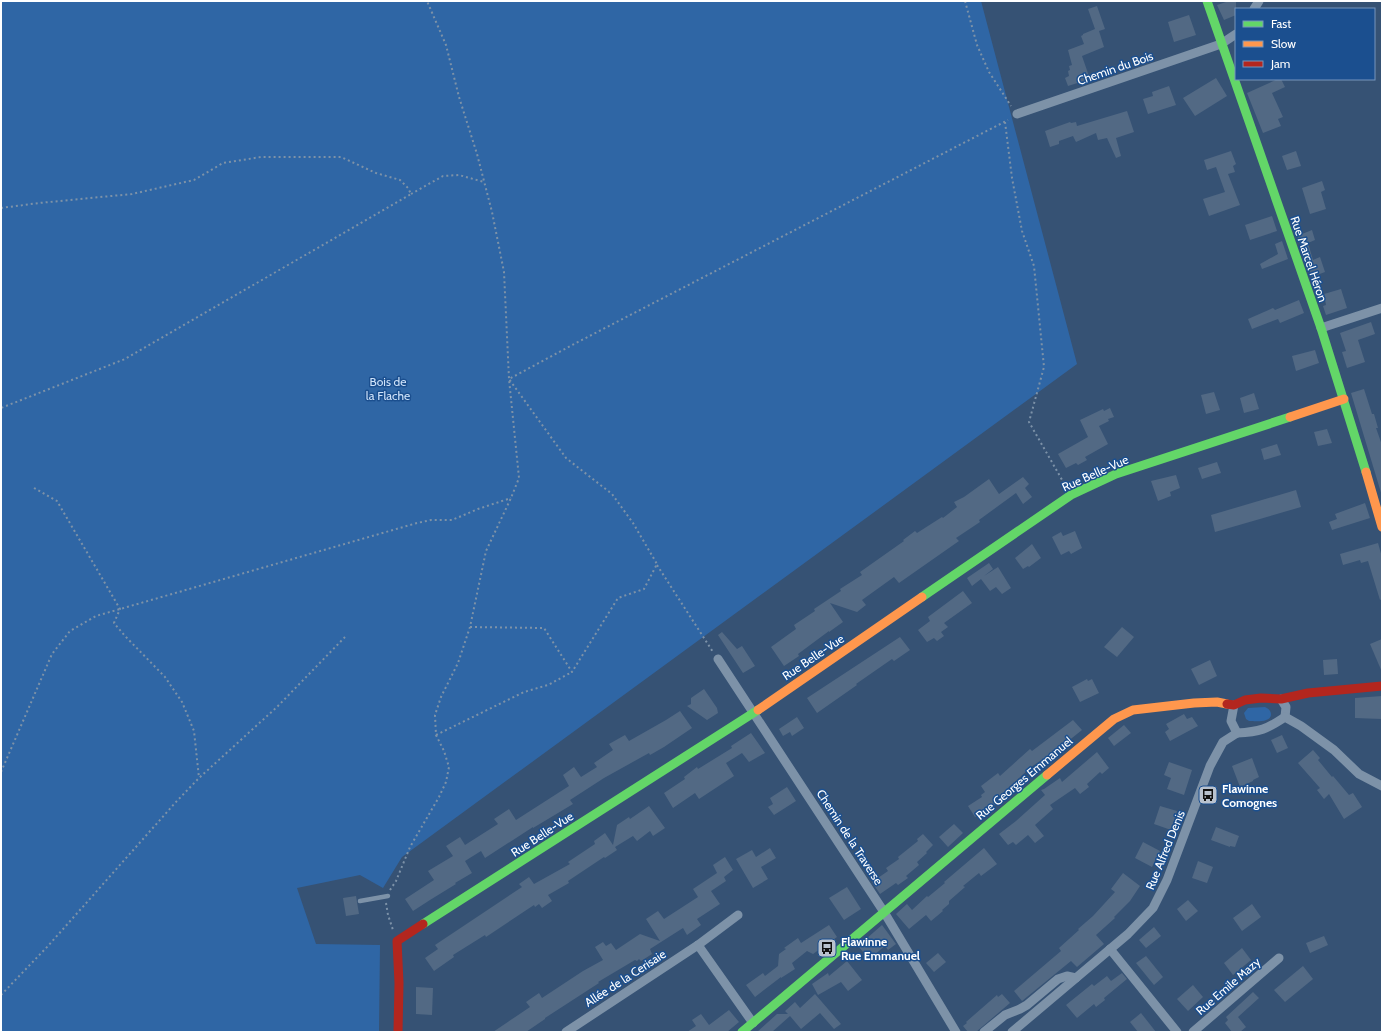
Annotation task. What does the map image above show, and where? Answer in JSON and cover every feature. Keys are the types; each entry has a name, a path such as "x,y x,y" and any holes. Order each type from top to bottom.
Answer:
{"street":[{"name":"Rue Marcel Héron","path":"1207,1 1321,328 1382,527"},
{"name":"Chemin du Bois","path":"1017,114 1221,44 1235,35"},
{"path":"1321,328 1382,308"},
{"name":"Rue Belle-Vue","path":"397,941 754,713 1070,495 1116,474 1344,399"},
{"name":"Chemin de la Traverse","path":"718,659 884,912 956,1032"},
{"name":"Rue Georges Emmanuel","path":"742,1032 1114,719 1133,710 1194,703 1217,702 1234,705 1245,700 1281,698 1308,693 1382,686"},
{"path":"1234,705 1231,721 1237,733 1254,732 1269,728 1285,717 1286,707 1281,698"},
{"path":"1285,717 1301,726 1334,750 1359,774 1382,786"},
{"name":"Rue Alfred Denis","path":"1012,1032 1128,934 1153,908 1168,880 1210,766 1223,742 1237,733"},
{"name":"Allée de la Cerisaie","path":"566,1032 698,945 738,915"},
{"path":"397,941 400,1003 398,1032"},
{"path":"698,945 753,1023"},
{"path":"1110,949 1177,1032"},
{"name":"Rue Emile Mazy","path":"1193,1032 1279,958"},
{"path":"984,1032 1005,1014 1027,1005 1058,979 1067,976 1076,978"}],"lane":[{"path":"360,902 388,896"}],"path":[{"path":"397,941 388,915 386,902 410,847 446,782 449,767 444,751 436,735 435,715 441,697 458,663 470,627 486,551 519,478 509,379 504,272 492,212 459,97 446,45 428,1"},
{"path":"509,379 1005,122 1017,114 989,72 976,45 965,1"},
{"path":"1005,122 1012,178 1022,231 1034,266 1044,367 1029,422 1070,495"},
{"path":"1,208 132,194 194,180 223,163 261,157 341,157 376,173 400,180 408,188 411,194"},
{"path":"1,408 125,359 443,176 459,175 484,182"},
{"path":"509,379 566,458 612,494 633,523 657,564 718,659"},
{"path":"34,488 57,501 120,609"},
{"path":"1,772 52,654 70,631 96,616 417,523 431,520 452,520 478,509 511,498"},
{"path":"436,735 524,692 548,685 572,672 618,598 644,589 657,564"},
{"path":"120,609 114,623 165,677 182,702 194,731 199,778"},
{"path":"470,627 544,628 572,672"},
{"path":"1,995 53,940 199,778 277,707 345,637"}],"green space":[{"name":"Bois de la Flache","path":"1,1 981,1 1077,364 402,857 383,888 360,875 297,888 316,944 380,945 379,1032 1,1032"},
{"path":"1265,707 1271,712 1270,718 1262,721 1249,721 1246,719 1244,713 1248,708"}],"building":[{"path":"1229,1 1236,1 1235,15 1224,20 1217,5"},
{"path":"1097,6 1105,29 1099,31 1104,47 1082,56 1090,79 1068,86 1065,78 1069,76 1069,66 1072,65 1068,50 1084,44 1081,36 1095,29 1088,9"},
{"path":"1189,15 1196,35 1174,42 1168,22"},
{"path":"1216,78 1227,96 1195,116 1183,98"},
{"path":"1276,80 1282,80 1285,87 1272,93 1283,117 1278,119 1281,126 1263,133 1247,93"},
{"path":"1169,86 1176,105 1148,114 1143,99 1153,96 1152,92"},
{"path":"1127,111 1134,132 1116,138 1121,156 1116,158 1107,138 1098,140 1096,133 1076,142 1073,136 1059,141 1059,144 1050,147 1045,131 1070,122 1076,122 1077,126"},
{"path":"1231,151 1236,164 1233,166 1235,172 1228,174 1240,205 1209,216 1203,199 1225,192 1216,167 1207,170 1204,160"},
{"path":"1296,151 1301,166 1287,170 1282,156"},
{"path":"1322,181 1325,190 1321,192 1326,209 1310,214 1302,188"},
{"path":"1272,216 1277,231 1250,240 1245,225"},
{"path":"1312,230 1315,240 1308,243 1313,260 1320,257 1325,272 1317,275 1318,279 1313,281 1297,236"},
{"path":"1282,241 1288,259 1262,269 1260,264 1278,254 1275,244"},
{"path":"1341,289 1347,308 1326,315 1323,306 1326,305 1324,294"},
{"path":"1299,300 1304,313 1280,323 1278,319 1252,329 1248,319 1273,308 1275,310"},
{"path":"1371,322 1375,334 1358,340 1365,362 1347,368 1342,352 1346,351 1340,333"},
{"path":"1315,350 1319,363 1296,371 1292,356"},
{"path":"1364,389 1372,414 1374,414 1378,428 1376,428 1382,445 1382,496 1351,393"},
{"path":"1214,392 1220,410 1206,414 1201,395"},
{"path":"1254,393 1259,409 1244,413 1240,398"},
{"path":"1110,408 1114,417 1108,419 1109,421 1099,426 1108,444 1085,457 1087,460 1078,465 1076,463 1066,468 1058,454 1088,437 1080,420 1103,409 1104,411"},
{"path":"1327,429 1332,443 1318,446 1314,432"},
{"path":"1277,444 1281,455 1264,460 1261,449"},
{"path":"1217,462 1221,473 1202,479 1198,468"},
{"path":"1176,475 1180,488 1170,492 1171,496 1158,501 1151,481"},
{"path":"1023,477 1029,484 1025,488 1032,497 1023,504 1016,493 979,520 980,522 956,538 959,541 899,583 894,577 862,600 866,605 857,612 830,603 843,622 798,654 799,656 784,666 771,647 796,629 794,625 815,611 814,609 841,591 840,589 862,575 860,572 904,541 903,540 915,531 917,533 942,517 943,518 957,507 954,502 964,497 989,479 999,494"},
{"path":"1296,490 1301,507 1215,532 1211,515"},
{"path":"1365,503 1370,518 1332,530 1329,522 1337,519 1335,514"},
{"path":"1075,531 1082,548 1071,554 1069,551 1061,555 1052,537 1061,532 1063,536"},
{"path":"1378,543 1382,557 1382,599 1380,600 1368,561 1361,563 1360,560 1343,565 1340,554"},
{"path":"1032,544 1041,558 1029,567 1028,566 1023,569 1015,558"},
{"path":"989,563 993,569 984,576 998,567 1011,588 1002,594 996,587 990,591 981,579 972,586 967,578"},
{"path":"963,591 972,603 944,623 948,627 941,632 944,636 937,641 934,638 927,642 918,630 930,621 928,617"},
{"path":"1122,627 1134,637 1117,657 1104,647"},
{"path":"722,632 737,649 742,646 755,666 743,673 718,635"},
{"path":"900,637 910,650 894,661 892,659 817,713 807,698"},
{"path":"1382,639 1382,672 1370,644"},
{"path":"1337,659 1338,674 1324,675 1323,660"},
{"path":"1210,660 1217,676 1199,685 1191,669"},
{"path":"1087,679 1088,681 1092,679 1099,693 1080,702 1072,687"},
{"path":"704,689 717,708 718,713 707,720 687,706 691,704 691,698"},
{"path":"1382,696 1382,719 1355,718 1355,698"},
{"path":"680,711 692,728 650,755 649,753 604,778 570,800 573,804 533,827 485,858 481,851 465,861 472,873 413,911 405,899 434,880 428,871 453,856 446,846 460,837 465,845 498,824 494,819 509,809 516,820 569,786 563,775 574,767 581,777 597,767 594,763 613,750 609,744 625,735 629,741"},
{"path":"1184,714 1187,719 1192,717 1198,726 1170,741 1165,732 1169,729 1166,724"},
{"path":"797,717 804,728 792,736 790,732 783,736 779,729"},
{"path":"1073,720 1082,730 1042,762 1040,761 1031,767 996,799 998,803 975,817 968,806 982,797 981,795 985,792 981,786 998,773 1000,776 1030,749 1032,751"},
{"path":"1124,725 1131,733 1114,746 1108,738"},
{"path":"751,733 765,753 749,762 742,753 726,763 734,776 699,799 695,793 673,808 664,793 685,779 684,777 697,767 698,769 732,748 731,746"},
{"path":"1282,735 1288,748 1277,753 1271,740"},
{"path":"1313,750 1320,758 1318,760 1332,777 1333,776 1349,795 1353,793 1362,807 1344,819 1329,794 1324,799 1317,790 1320,788 1298,763"},
{"path":"1097,752 1109,768 1102,774 1100,772 1087,784 1089,787 1080,794 1075,788 1050,805 1053,809 1035,825 1044,836 1035,843 1028,835 1016,845 1013,842 1008,845 999,834 1045,795 1041,790 1060,778 1062,782"},
{"path":"1252,758 1259,777 1240,787 1232,766"},
{"path":"1169,762 1192,770 1184,795 1167,789 1171,778 1164,775"},
{"path":"787,787 796,801 774,815 768,807 773,804 770,798"},
{"path":"649,806 665,828 653,836 650,831 637,841 633,836 615,847 617,850 568,881 569,883 548,895 552,901 542,908 539,904 535,907 534,905 486,937 485,935 453,955 454,957 434,971 425,958 438,949 435,945 522,887 519,884 529,877 534,884 570,864 568,862 595,844 594,841 605,833 613,845 617,825 629,817 630,819"},
{"path":"1160,806 1177,811 1171,830 1154,824"},
{"path":"954,824 963,833 948,847 939,837"},
{"path":"1216,827 1239,836 1235,847 1230,847 1211,840"},
{"path":"923,834 933,845 917,862 919,865 906,876 908,878 898,885 896,883 880,894 872,882 888,871 886,868 899,859 898,857 918,841 917,839"},
{"path":"1143,842 1160,851 1152,867 1135,858"},
{"path":"770,848 776,858 761,867 768,879 753,888 736,859 752,850 756,857"},
{"path":"984,848 997,864 981,876 979,873 963,886 965,887 949,901 949,904 942,910 943,911 931,921 926,915 909,929 896,914 907,904 912,910"},
{"path":"725,857 733,870 724,877 726,881 711,891 720,904 697,919 701,925 687,935 683,928 650,949 652,954 641,961 639,959 637,961 635,960 598,982 599,983 526,1032 493,1032 530,1007 526,1002 539,993 542,998 583,971 603,960 595,947 603,942 606,946 611,943 616,950 640,934 660,941 646,919 658,911 664,919 698,897 693,889 717,873 713,865"},
{"path":"1198,861 1213,867 1207,883 1192,878"},
{"path":"1123,873 1140,886 1130,901 1114,917 1115,918 1096,935 1104,944 1077,967 1071,961 1022,1001 1014,991 1061,951 1059,948 1093,916 1115,892 1111,889"},
{"path":"847,887 861,909 844,920 829,898"},
{"path":"356,896 359,914 346,916 343,898"},
{"path":"1188,900 1198,911 1186,921 1177,909"},
{"path":"1252,904 1261,917 1242,931 1233,918"},
{"path":"829,925 837,937 813,954 807,951 792,963 795,969 781,977 755,997 746,985 763,973 765,976 778,966 779,954 786,949 784,948 798,938 801,943"},
{"path":"882,925 896,944 888,950 885,946 869,959 858,946"},
{"path":"1154,927 1161,936 1146,948 1139,940"},
{"path":"1324,936 1328,945 1310,953 1306,943"},
{"path":"1242,948 1251,960 1233,975 1224,963"},
{"path":"938,953 946,962 934,972 926,963"},
{"path":"1146,956 1163,977 1154,985 1136,963"},
{"path":"847,961 862,980 848,991 841,982 818,995 812,984 828,973 829,976"},
{"path":"1303,966 1313,979 1285,1002 1274,990"},
{"path":"1122,973 1127,979 1104,998 1105,1000 1096,1007 1094,1004 1077,1018 1066,1005 1092,984 1094,986 1107,976 1111,981"},
{"path":"1193,985 1203,997 1188,1011 1177,999"},
{"path":"416,987 433,988 432,1015 416,1014"},
{"path":"1253,992 1259,998 1238,1017 1246,1027 1240,1032 1232,1032 1225,1023 1228,1020 1226,1017"},
{"path":"815,994 841,1024 834,1029 820,1013 801,1029 790,1016 772,1032 757,1032 777,1014 788,1014 785,1011 795,1002 800,1008"},
{"path":"1002,994 1010,1003 976,1032 968,1032 963,1026 967,1023 966,1022 997,995 998,997"},
{"path":"729,1010 739,1022 727,1032 687,1032 696,1026 692,1020 701,1014 709,1025"},
{"path":"1141,1013 1156,1032 1138,1032 1130,1022"}],"traffic: fast":[{"path":"1207,1 1321,328 1366,472"},
{"path":"922,597 1071,495 1116,474 1290,417"},
{"path":"423,924 758,710"},
{"path":"742,1032 1047,775"}],"traffic: slow":[{"path":"1290,417 1344,399"},
{"path":"1366,472 1382,527"},
{"path":"758,710 922,597"},
{"path":"1047,775 1114,719 1133,710 1194,703 1217,702 1227,704"}],"traffic: jam":[{"path":"1227,704 1234,705 1245,700 1261,698 1281,699 1308,693 1382,686"},
{"path":"398,1032 399,983 397,941 423,924"}],"place":[{"name":"Flawinne Comognes","path":"1208,795"},
{"name":"Flawinne Rue Emmanuel","path":"827,948"}]}
